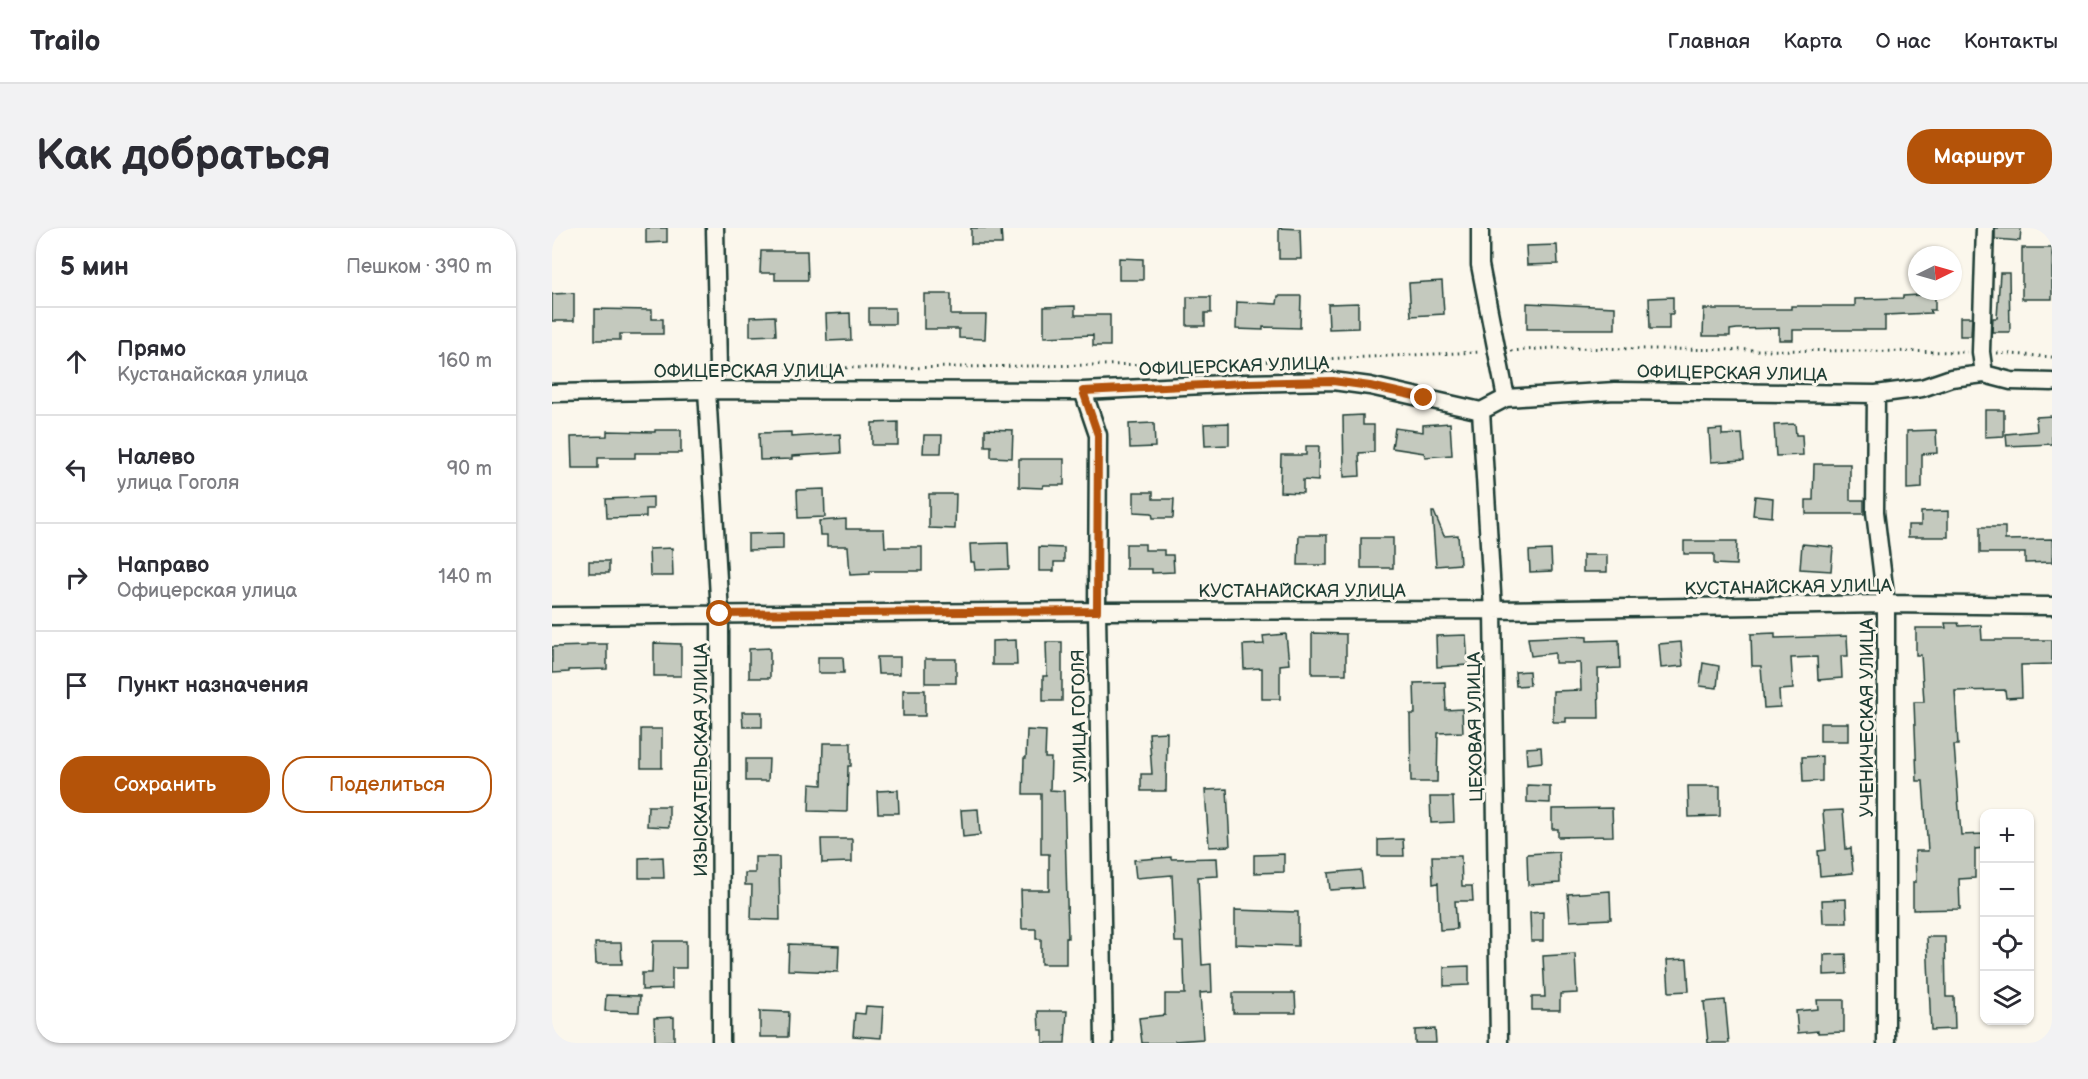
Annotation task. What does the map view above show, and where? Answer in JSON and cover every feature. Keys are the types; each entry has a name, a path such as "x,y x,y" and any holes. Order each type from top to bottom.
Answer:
{"street":[{"name":"ИЗЫСКАТЕЛЬСКАЯ УЛИЦА","path":"715,228 718,367 707,390 720,614 721,1043"},
{"path":"1480,228 1480,265 1506,398"},
{"path":"1984,228 1981,352 1984,374"},
{"name":"ОФИЦЕРСКАЯ УЛИЦА","path":"552,393 707,390 1083,391 1333,381 1370,386 1481,411 1506,398 1615,391 1876,394 1922,388 1951,378 1984,374 2011,381 2052,382"},
{"name":"УЛИЦА ГОГОЛЯ","path":"1083,391 1098,435 1097,611 1104,1043"},
{"name":"УЧЕНИЧЕСКАЯ УЛИЦА","path":"1876,394 1875,512 1886,604 1886,1043"},
{"name":"ЦЕХОВАЯ УЛИЦА","path":"1481,411 1493,610 1498,1043"},
{"name":"КУСТАНАЙСКАЯ УЛИЦА","path":"552,616 1493,610 1886,604 2052,606"}],"path":[{"path":"718,367 896,368 1230,363 1553,348 1981,352 2052,357"}],"building":[{"path":"646,228 667,228 667,242 646,243"},
{"path":"971,228 1001,228 1002,244 971,244"},
{"path":"1279,228 1300,229 1301,259 1279,259"},
{"path":"1995,228 2021,228 2020,241 1995,239"},
{"path":"1557,245 1558,264 1527,265 1526,246"},
{"path":"2022,248 2052,248 2052,299 2022,299"},
{"path":"761,251 807,251 808,280 775,280 775,273 760,273"},
{"path":"1119,258 1143,259 1143,280 1119,280"},
{"path":"2000,273 2009,273 2010,332 1992,332 1993,318 1997,318"},
{"path":"1442,281 1444,314 1411,316 1409,283"},
{"path":"574,293 574,321 552,321 552,294"},
{"path":"924,294 951,294 951,315 986,315 985,339 959,338 959,329 924,329"},
{"path":"1278,296 1301,296 1300,328 1236,329 1237,302 1277,304"},
{"path":"1903,296 1908,296 1908,300 1935,300 1935,310 1930,310 1931,313 1885,315 1885,330 1793,330 1793,340 1779,340 1779,328 1737,329 1730,330 1730,336 1703,336 1704,309 1855,306 1855,299 1903,298"},
{"path":"1187,297 1211,297 1211,313 1205,313 1205,326 1187,326"},
{"path":"1673,297 1673,314 1669,314 1669,329 1650,329 1649,298"},
{"path":"1358,303 1358,328 1329,329 1328,304"},
{"path":"1527,303 1615,307 1615,329 1527,329"},
{"path":"1075,306 1075,315 1110,315 1110,346 1093,346 1093,335 1044,337 1044,307"},
{"path":"869,308 895,308 895,324 869,324"},
{"path":"595,309 652,310 652,319 663,319 663,334 620,334 620,340 595,340"},
{"path":"850,313 851,340 827,341 826,314"},
{"path":"775,316 776,335 750,336 750,317"},
{"path":"1960,317 1972,317 1971,336 1960,336"},
{"path":"1985,410 2004,410 2004,436 1985,437"},
{"path":"1363,415 1363,425 1374,425 1374,452 1359,453 1360,476 1344,477 1343,416"},
{"path":"2052,416 2052,444 2007,446 2006,434 2037,431 2036,417"},
{"path":"898,422 898,445 872,445 872,423"},
{"path":"1154,423 1155,447 1130,448 1129,424"},
{"path":"1229,423 1229,445 1205,446 1204,424"},
{"path":"1450,423 1452,455 1425,457 1424,453 1392,448 1395,428 1423,432 1423,425"},
{"path":"1795,424 1796,435 1802,435 1803,455 1776,456 1774,425"},
{"path":"985,429 1013,430 1012,458 991,457 991,446 985,446"},
{"path":"1722,429 1722,435 1742,434 1744,460 1711,462 1709,430"},
{"path":"655,430 681,430 681,453 635,453 635,458 598,458 598,468 572,468 571,437 607,436 607,431 655,432"},
{"path":"1936,430 1937,453 1922,454 1922,488 1907,489 1907,431"},
{"path":"791,432 791,437 840,434 841,453 760,460 759,433"},
{"path":"924,435 942,435 941,453 923,453"},
{"path":"1306,446 1319,446 1318,481 1303,480 1303,493 1280,492 1281,455 1306,455"},
{"path":"1019,459 1064,459 1064,485 1044,485 1042,488 1019,487"},
{"path":"1814,464 1850,464 1850,500 1864,500 1864,514 1806,514 1806,500 1813,500"},
{"path":"824,489 825,517 798,518 797,490"},
{"path":"1134,492 1153,492 1153,499 1174,499 1173,518 1153,518 1152,513 1134,512"},
{"path":"929,494 956,494 955,529 929,528"},
{"path":"1755,496 1773,498 1772,517 1753,515"},
{"path":"653,497 653,509 646,509 646,517 607,518 606,499"},
{"path":"1948,511 1948,537 1908,537 1908,525 1921,525 1921,512"},
{"path":"1432,512 1444,536 1458,535 1460,564 1436,566"},
{"path":"846,519 846,529 884,529 885,547 922,547 922,571 870,571 870,574 850,575 848,546 827,546 827,535 820,535 819,521"},
{"path":"1980,527 2005,527 2005,540 2052,539 2052,562 2025,563 2025,553 1980,553"},
{"path":"783,533 783,549 748,550 748,534"},
{"path":"1299,535 1327,535 1327,565 1298,565"},
{"path":"1361,538 1393,538 1393,568 1361,568"},
{"path":"1684,541 1737,541 1736,565 1714,564 1714,554 1684,554"},
{"path":"1008,543 1009,569 975,570 974,562 971,562 970,544"},
{"path":"1126,544 1145,544 1145,550 1164,550 1164,555 1173,555 1174,572 1152,573 1152,569 1126,569"},
{"path":"1802,544 1833,547 1831,571 1800,569"},
{"path":"1039,547 1064,548 1064,562 1054,562 1054,571 1039,571"},
{"path":"672,548 673,576 650,576 649,549"},
{"path":"1551,550 1552,571 1530,572 1529,551"},
{"path":"1583,555 1607,555 1607,572 1583,572"},
{"path":"589,561 609,561 609,573 589,573"},
{"path":"1945,623 1958,623 1959,626 1981,625 1982,640 2052,640 2052,664 2021,665 2022,697 2006,698 2005,690 1955,691 1958,745 1954,745 1961,835 1980,834 1980,848 1975,849 1975,878 1959,879 1960,909 1913,910 1913,882 1916,882 1915,851 1928,851 1923,781 1917,781 1914,702 1924,702 1921,655 1916,655 1916,628 1946,628"},
{"path":"1312,633 1346,634 1346,674 1312,674"},
{"path":"1775,633 1775,638 1847,636 1848,656 1841,656 1842,678 1818,680 1817,657 1791,658 1793,689 1779,690 1780,707 1764,708 1761,666 1752,666 1751,634"},
{"path":"1286,634 1289,664 1280,665 1280,699 1262,699 1262,668 1244,669 1243,645 1264,644 1263,636"},
{"path":"1466,635 1468,665 1437,667 1436,636"},
{"path":"1587,637 1587,641 1619,640 1620,668 1598,669 1599,718 1566,718 1566,722 1553,722 1553,691 1581,690 1580,663 1555,663 1555,653 1531,656 1528,638"},
{"path":"1016,640 1017,665 992,665 992,641"},
{"path":"1046,642 1062,642 1062,701 1043,701 1043,676 1047,676"},
{"path":"1681,642 1683,666 1661,668 1659,644"},
{"path":"654,643 681,644 681,676 654,676"},
{"path":"587,644 607,644 607,669 552,673 552,647 587,646"},
{"path":"770,648 770,678 749,678 749,649"},
{"path":"818,657 843,657 844,673 818,673"},
{"path":"877,657 900,657 900,674 878,674"},
{"path":"925,659 956,659 956,683 925,683"},
{"path":"1703,663 1719,666 1717,688 1700,686"},
{"path":"1529,671 1530,685 1516,686 1515,672"},
{"path":"1445,682 1446,710 1462,709 1463,732 1438,733 1437,782 1411,782 1410,714 1415,714 1414,683"},
{"path":"903,690 925,690 925,716 903,716"},
{"path":"742,712 762,712 762,727 743,727"},
{"path":"1820,723 1848,723 1848,741 1820,741"},
{"path":"641,729 662,729 662,768 641,768"},
{"path":"1027,730 1046,731 1045,758 1051,758 1050,790 1064,791 1068,938 1066,938 1066,964 1041,964 1041,939 1036,939 1036,929 1022,929 1021,890 1049,890 1049,854 1041,854 1041,794 1023,794"},
{"path":"1167,732 1166,791 1141,791 1141,774 1152,774 1149,733"},
{"path":"823,743 851,743 847,812 809,811 810,784 822,785"},
{"path":"1541,747 1542,762 1527,764 1526,748"},
{"path":"1822,756 1822,781 1803,782 1802,757"},
{"path":"746,759 769,759 768,781 746,781"},
{"path":"1527,785 1550,786 1550,803 1527,802"},
{"path":"1688,786 1720,786 1720,816 1689,817"},
{"path":"1227,789 1230,846 1209,847 1205,790"},
{"path":"898,790 899,813 878,813 877,791"},
{"path":"1430,797 1453,797 1454,822 1431,823"},
{"path":"648,806 669,806 669,827 647,826"},
{"path":"1612,808 1613,836 1558,837 1558,829 1552,829 1552,809"},
{"path":"978,809 980,835 963,837 961,810"},
{"path":"1843,810 1846,849 1851,848 1853,873 1820,876 1818,851 1826,850 1823,811"},
{"path":"821,839 852,839 852,862 822,863"},
{"path":"1403,839 1404,856 1378,856 1378,840"},
{"path":"1559,852 1560,883 1528,885 1527,854"},
{"path":"1284,854 1284,872 1254,873 1254,855"},
{"path":"1432,856 1461,856 1462,886 1472,886 1473,901 1455,901 1457,929 1440,930 1438,883 1433,884"},
{"path":"663,857 664,878 639,878 639,858"},
{"path":"755,857 779,857 780,920 751,919 752,885 745,885 745,873 755,873"},
{"path":"1171,857 1171,859 1217,858 1218,876 1198,877 1202,965 1211,964 1212,992 1200,993 1203,1039 1175,1041 1175,1043 1142,1043 1139,1018 1165,1015 1165,994 1185,994 1183,942 1175,942 1172,875 1136,878 1134,860"},
{"path":"1361,870 1363,888 1330,890 1328,873"},
{"path":"1610,891 1611,919 1570,921 1568,894"},
{"path":"1846,899 1847,923 1823,923 1822,900"},
{"path":"1235,910 1298,912 1298,946 1235,944"},
{"path":"1543,912 1543,941 1531,941 1530,913"},
{"path":"1927,937 1945,937 1946,997 1954,997 1955,1029 1931,1030"},
{"path":"653,941 686,941 686,968 672,968 672,989 642,990 642,973 652,973"},
{"path":"595,943 621,943 622,964 596,964"},
{"path":"789,944 839,946 838,972 788,970"},
{"path":"1575,954 1577,993 1560,994 1560,1010 1532,1010 1532,997 1545,997 1543,956"},
{"path":"1846,954 1847,974 1824,975 1824,955"},
{"path":"1687,959 1689,991 1669,992 1667,960"},
{"path":"1469,966 1469,985 1444,986 1444,967"},
{"path":"1233,993 1295,993 1296,1013 1233,1013"},
{"path":"606,995 640,996 639,1012 605,1011"},
{"path":"1725,1000 1729,1043 1708,1043 1704,1002"},
{"path":"1817,1000 1844,1000 1844,1032 1798,1033 1796,1011 1818,1009"},
{"path":"866,1006 883,1007 881,1038 853,1036 855,1013 865,1014"},
{"path":"760,1011 789,1012 788,1037 760,1037"},
{"path":"1038,1011 1067,1011 1065,1043 1043,1043 1043,1030 1039,1030"},
{"path":"674,1017 674,1041 655,1042 654,1018"},
{"path":"1435,1029 1436,1043 1415,1043 1415,1030"}],"route":[{"path":"720,614 1097,611 1098,435 1083,391 1333,381 1370,386 1424,398"}]}
